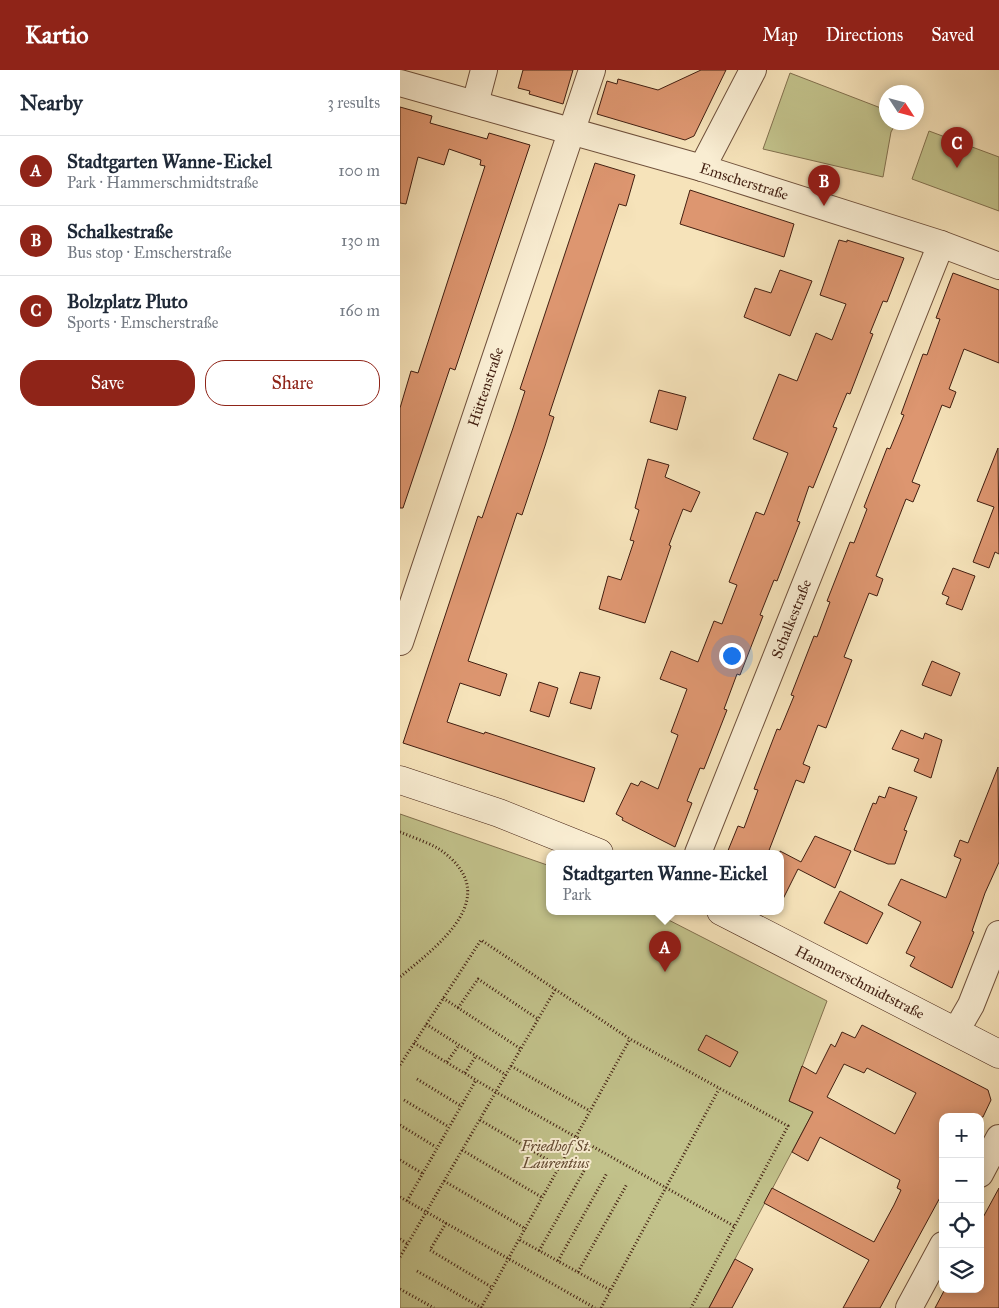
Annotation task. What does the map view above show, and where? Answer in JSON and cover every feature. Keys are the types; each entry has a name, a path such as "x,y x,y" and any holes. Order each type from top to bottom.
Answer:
{"main road":[{"path":"400,780 499,813 592,850"},
{"name":"Hammerschmidtstraße","path":"729,915 999,1054"}],"street":[{"path":"474,104 484,70"},
{"path":"571,132 592,70"},
{"path":"702,168 753,70"},
{"name":"Emscherstraße","path":"400,84 702,168 942,244 999,266"},
{"name":"Hüttenstraße","path":"400,642 571,132"},
{"name":"Schalkestraße","path":"699,850 942,244"},
{"path":"956,1031 971,1005 999,934"},
{"path":"984,1166 999,1138"},
{"path":"909,1308 941,1248"}],"path":[{"path":"400,832 438,849 460,868 469,893 464,911 449,932 432,951 400,977"},
{"path":"400,1065 480,940 630,1039 788,1126 691,1308"},
{"path":"458,1008 478,979 538,1020"},
{"path":"400,1257 556,990"},
{"path":"443,998 521,1049"},
{"path":"426,1024 506,1075"},
{"path":"417,1271 482,1308 630,1039"},
{"path":"414,1043 496,1092 734,1226"},
{"path":"447,1062 458,1045"},
{"path":"465,1073 476,1056"},
{"path":"511,1066 590,1112"},
{"path":"417,1079 460,1106"},
{"path":"407,1201 436,1147 476,1080"},
{"path":"601,1308 719,1089"},
{"path":"404,1100 449,1126"},
{"path":"480,1120 560,1167"},
{"path":"400,1125 436,1147"},
{"path":"462,1150 543,1198"},
{"path":"400,1160 422,1173"},
{"path":"539,1250 589,1162"},
{"path":"558,1261 607,1173"},
{"path":"444,1181 526,1229"},
{"path":"578,1272 627,1184"},
{"path":"400,1197 595,1308"},
{"path":"446,1223 430,1250 493,1288"},
{"path":"400,1239 408,1244"},
{"path":"520,1240 610,1290"},
{"path":"400,1289 434,1308"}],"green space":[{"path":"790,73 879,107 879,130 892,130 883,177 763,149"},
{"path":"929,131 999,157 999,211 912,179"},
{"name":"Friedhof St. Laurentius","path":"400,814 546,865 546,915 659,915 827,1001 789,1101 813,1112 709,1308 400,1308"}],"building":[{"path":"523,70 573,70 563,104 529,94 530,91 518,88"},
{"path":"701,70 726,70 694,136 685,140 597,114 607,81 617,84 618,79 658,90"},
{"path":"400,107 432,116 430,123 487,139 489,133 530,145 455,370 450,368 403,508 400,508 400,408 411,371 418,373 485,166 480,165 481,160 449,149 444,165 418,157 406,204 400,203"},
{"path":"595,163 635,175 626,206 619,204 549,415 554,417 545,446 522,515 517,513 468,661 507,674 500,696 460,683 447,722 484,734 485,732 595,768 584,802 403,743 478,516 482,518 513,428 525,391 520,389"},
{"path":"690,190 794,224 784,257 680,224"},
{"path":"839,240 847,242 847,240 904,258 887,302 883,301 870,333 873,334 850,394 847,393 833,427 837,428 813,488 809,486 797,521 800,522 777,581 774,580 760,615 763,616 740,675 737,674 724,709 727,710 704,769 700,768 687,801 692,803 675,847 622,820 623,818 616,814 631,783 638,786 641,781 658,789 678,735 671,732 687,689 660,679 671,651 698,662 714,621 722,624 737,585 729,582 756,512 764,515 788,453 753,439 779,374 797,381 816,333 832,340 846,304 820,295"},
{"path":"780,270 812,281 790,336 744,317 755,288 771,293"},
{"path":"953,273 999,290 999,363 964,349 949,389 956,392 950,408 942,405 912,482 920,485 913,502 906,499 876,576 883,579 877,596 869,593 844,657 852,660 826,728 818,725 803,764 810,767 804,783 796,780 769,850 728,850 738,826 744,828 758,790 754,789 777,729 780,730 794,696 791,695 814,636 817,637 830,602 827,601 850,542 854,543 867,509 864,507 887,448 890,449 904,415 901,414 923,354 927,355 940,319 936,318"},
{"path":"659,390 686,397 677,430 650,422"},
{"path":"998,448 999,554 995,552 989,568 973,562 994,507 977,501"},
{"path":"648,459 669,465 665,477 700,492 691,512 683,509 669,545 671,546 645,623 599,609 608,576 621,580 634,541 630,540 639,510 635,508"},
{"path":"953,568 975,576 962,610 946,604 949,597 942,594"},
{"path":"932,661 960,673 951,696 922,685"},
{"path":"580,672 600,677 591,709 570,703"},
{"path":"539,682 558,688 549,717 530,711"},
{"path":"901,730 923,739 925,733 942,740 931,778 914,771 919,759 892,749"},
{"path":"998,767 999,862 985,893 972,931 974,932 952,988 910,966 915,957 906,953 921,922 888,905 901,879 946,898 961,859 954,856 960,840 968,843"},
{"path":"889,787 917,797 904,830 907,831 895,864 888,864 854,850 873,803 876,804 879,796 885,798"},
{"path":"815,836 851,851 835,888 798,869 784,897 784,853 801,862"},
{"path":"840,891 883,913 867,944 824,923"},
{"path":"862,1025 988,1090 991,1100 984,1115 984,1113 939,1113 939,1199 880,1308 843,1308 869,1260 764,1203 772,1188 874,1242 901,1190 897,1188 900,1180 820,1137 808,1161 792,1152 813,1112 789,1101 802,1066 816,1074 831,1044 835,1047 842,1032 855,1038","holes":["844,1064 864,1073 867,1068 916,1093 895,1134 827,1097"]},
{"path":"706,1035 738,1052 730,1067 698,1050"},
{"path":"999,1188 999,1308 935,1308 943,1293 984,1293 984,1216"},
{"path":"735,1259 753,1269 732,1308 709,1308"}],"place":[{"name":"Bolzplatz Pluto","path":"957,168"},
{"name":"Schalkestraße","path":"824,206"},
{"name":"Stadtgarten Wanne-Eickel","path":"665,972"}]}
